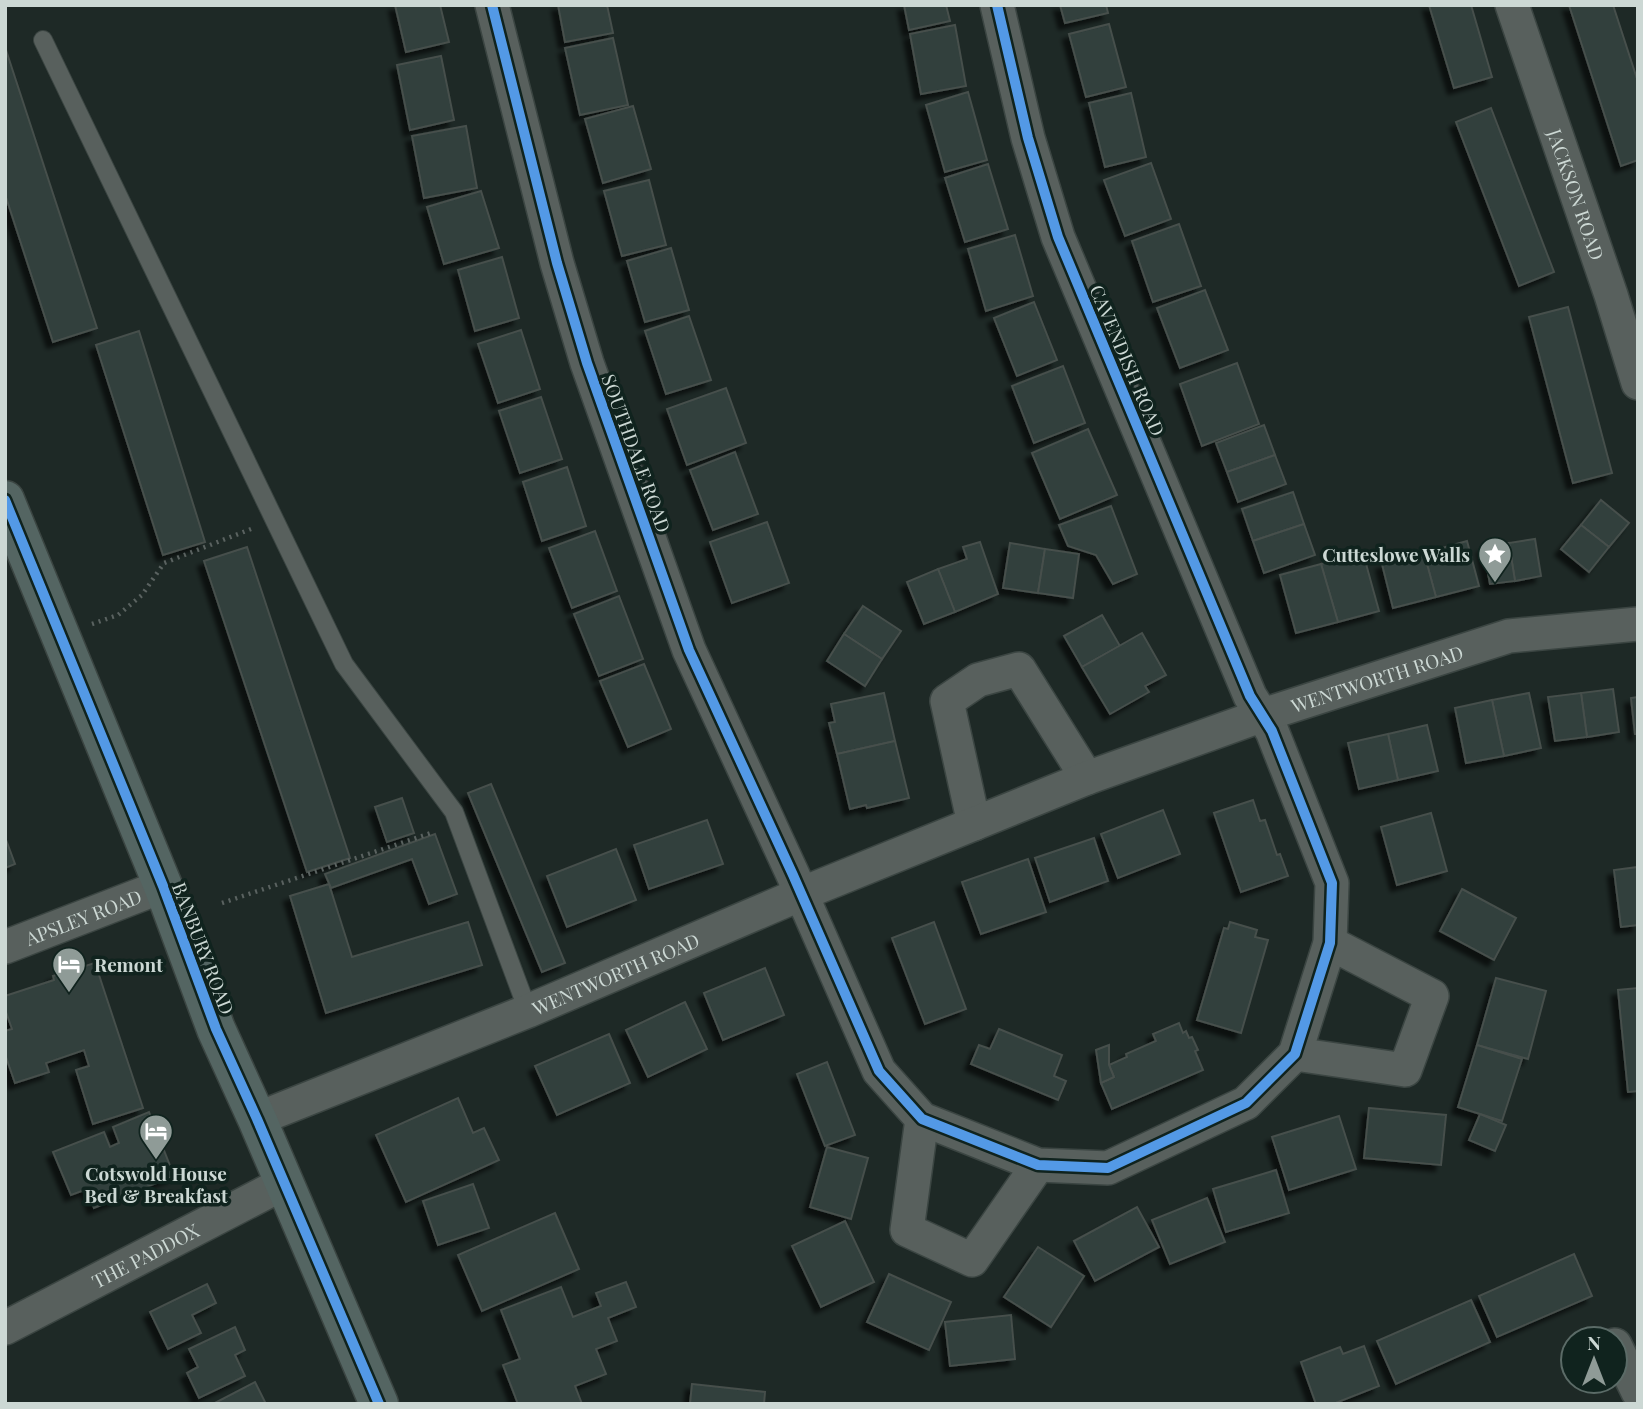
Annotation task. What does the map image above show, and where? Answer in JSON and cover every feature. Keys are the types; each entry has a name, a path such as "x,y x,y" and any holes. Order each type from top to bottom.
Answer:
{"main road":[{"name":"BANBURY ROAD","path":"5,500 163,886 216,1029 379,1404"}],"street":[{"name":"SOUTHDALE ROAD","path":"492,5 557,263 587,363 689,650 802,894 879,1071 922,1119"},
{"name":"CAVENDISH ROAD","path":"997,5 1028,138 1058,237 1250,696 1272,731 1332,883 1330,943 1295,1054"},
{"name":"JACKSON ROAD","path":"1512,5 1611,295 1638,383"},
{"name":"WENTWORTH ROAD","path":"257,1119 528,1011 802,894 1087,778 1263,715 1509,636 1638,624"},
{"path":"974,824 947,701 978,680 1018,669 1087,778"},
{"name":"APSLEY ROAD","path":"5,947 163,886"},
{"path":"1038,1165 972,1260 906,1230 922,1119 1038,1165 1108,1168 1246,1103 1295,1054 1405,1070 1432,996 1330,943"},
{"name":"THE PADDOX","path":"5,1328 284,1183"},
{"path":"1629,1374 1638,1392"}],"lane":[{"path":"43,40 344,664 454,812 528,1011"}],"path":[{"path":"91,624 118,614 142,595 164,563 274,520"},
{"path":"222,903 458,824"}],"building":[{"path":"395,5 440,5 449,42 406,52"},
{"path":"558,5 607,5 613,33 565,42"},
{"path":"904,5 946,5 950,21 909,30"},
{"path":"1060,5 1106,5 1108,13 1065,23"},
{"path":"1429,5 1471,5 1492,77 1454,88"},
{"path":"1569,5 1613,5 1638,82 1638,160 1621,166"},
{"path":"1109,24 1126,87 1086,97 1069,34"},
{"path":"955,25 966,86 921,94 910,34"},
{"path":"613,38 628,105 580,115 565,48"},
{"path":"5,47 97,328 53,342 5,194"},
{"path":"441,56 454,120 410,130 397,65"},
{"path":"968,92 987,160 945,172 926,105"},
{"path":"1131,93 1146,157 1105,167 1089,103"},
{"path":"633,106 651,169 603,183 585,119"},
{"path":"1491,108 1554,272 1519,286 1456,122"},
{"path":"466,126 477,188 424,198 412,136"},
{"path":"1151,163 1171,219 1125,236 1104,180"},
{"path":"988,164 1008,229 965,242 945,178"},
{"path":"649,180 666,245 622,256 604,191"},
{"path":"481,191 499,248 444,264 427,207"},
{"path":"1179,224 1201,286 1153,302 1132,241"},
{"path":"1015,235 1033,296 986,311 968,249"},
{"path":"671,248 689,310 645,322 627,261"},
{"path":"502,257 519,318 475,331 458,270"},
{"path":"1205,290 1228,350 1180,368 1157,308"},
{"path":"1034,302 1057,360 1017,376 994,318"},
{"path":"1568,307 1612,473 1573,483 1529,317"},
{"path":"689,316 711,380 666,394 645,331"},
{"path":"521,330 540,389 498,403 478,344"},
{"path":"139,331 205,542 163,555 96,345"},
{"path":"1237,363 1259,424 1202,446 1180,384"},
{"path":"1063,366 1085,423 1034,443 1012,386"},
{"path":"726,388 746,443 687,465 667,409"},
{"path":"541,397 562,459 520,473 499,411"},
{"path":"1264,425 1275,455 1227,472 1216,443"},
{"path":"1088,429 1117,495 1060,519 1032,453"},
{"path":"735,452 758,514 713,530 690,470"},
{"path":"1275,455 1286,484 1238,502 1227,472"},
{"path":"567,467 586,526 542,541 523,482"},
{"path":"1293,492 1304,524 1253,541 1242,509"},
{"path":"1601,500 1629,523 1609,547 1581,525"},
{"path":"1111,506 1137,574 1113,584 1096,555 1068,546 1059,525"},
{"path":"767,522 789,583 732,603 710,542"},
{"path":"1304,524 1315,555 1264,573 1253,541"},
{"path":"1581,525 1609,547 1589,572 1561,549"},
{"path":"595,531 617,591 572,608 549,548"},
{"path":"1535,539 1541,576 1515,581 1509,543"},
{"path":"1467,541 1479,586 1436,597 1424,553"},
{"path":"980,542 998,594 955,612 938,569 967,559 963,547"},
{"path":"1010,543 1045,549 1038,593 1003,588"},
{"path":"1509,543 1515,581 1490,584 1483,547"},
{"path":"247,547 350,858 307,872 204,561"},
{"path":"1045,549 1079,554 1073,598 1038,593"},
{"path":"1363,553 1379,611 1338,622 1321,564"},
{"path":"1424,553 1436,597 1393,608 1382,564"},
{"path":"1321,564 1338,622 1296,633 1280,575"},
{"path":"938,569 955,612 924,624 907,582"},
{"path":"619,596 643,659 599,676 574,614"},
{"path":"863,606 901,631 882,659 844,634"},
{"path":"1102,615 1120,646 1082,667 1064,636"},
{"path":"1142,633 1166,675 1145,686 1149,692 1110,714 1082,667"},
{"path":"844,634 882,659 865,686 827,661"},
{"path":"644,664 671,729 628,747 600,681"},
{"path":"1613,689 1619,732 1587,737 1581,693"},
{"path":"884,693 895,741 837,754 829,723 835,722 831,704"},
{"path":"1529,693 1541,748 1504,756 1492,700"},
{"path":"1581,693 1587,737 1555,741 1548,697"},
{"path":"1638,697 1638,734 1635,734 1631,698"},
{"path":"1492,700 1504,756 1466,763 1455,708"},
{"path":"1427,725 1438,771 1398,780 1388,734"},
{"path":"1388,734 1398,780 1359,789 1348,743"},
{"path":"895,741 909,798 867,808 866,805 850,809 837,754"},
{"path":"491,784 565,963 542,972 468,793"},
{"path":"402,798 414,833 387,842 375,807"},
{"path":"1253,800 1260,821 1265,820 1277,855 1280,854 1288,876 1241,892 1214,813"},
{"path":"1163,810 1180,854 1118,878 1101,834"},
{"path":"1431,813 1447,871 1397,885 1381,827"},
{"path":"707,820 723,864 649,889 634,845"},
{"path":"435,834 457,894 429,904 412,859 331,888 325,874"},
{"path":"5,837 15,864 5,868"},
{"path":"1094,838 1108,881 1050,902 1035,858"},
{"path":"616,849 636,900 567,927 547,876"},
{"path":"1028,859 1046,912 981,934 962,882"},
{"path":"1638,867 1638,925 1621,927 1614,870"},
{"path":"329,884 352,957 468,922 482,965 326,1013 290,896"},
{"path":"1462,889 1516,918 1494,960 1440,931"},
{"path":"934,922 966,1009 925,1024 892,938"},
{"path":"1230,922 1257,930 1255,937 1268,940 1241,1033 1197,1020 1224,928 1228,929"},
{"path":"95,963 143,1108 93,1124 76,1070 89,1066 84,1050 46,1063 49,1072 15,1083 5,1054 5,1031 12,1029 5,1009 5,996 54,980 53,976"},
{"path":"765,968 784,1015 723,1040 704,993"},
{"path":"1496,978 1546,991 1528,1059 1477,1045"},
{"path":"1638,988 1638,1091 1628,1092 1618,990"},
{"path":"685,1002 707,1049 648,1077 626,1030"},
{"path":"1179,1023 1183,1033 1186,1031 1189,1038 1192,1037 1203,1070 1112,1109 1101,1083 1114,1077 1109,1065 1156,1041 1153,1034"},
{"path":"999,1029 1062,1055 1054,1076 1066,1081 1058,1100 971,1064 979,1045 990,1049"},
{"path":"609,1034 630,1083 557,1115 535,1066"},
{"path":"1109,1045 1109,1065 1114,1077 1101,1083 1096,1050"},
{"path":"1477,1045 1522,1059 1502,1121 1458,1107"},
{"path":"827,1062 855,1135 825,1146 797,1074"},
{"path":"458,1098 473,1133 484,1128 499,1160 406,1202 376,1135"},
{"path":"1369,1108 1446,1115 1441,1165 1364,1158"},
{"path":"149,1112 174,1176 94,1208 87,1189 71,1195 53,1152 104,1132 110,1147 119,1143 113,1127"},
{"path":"1480,1114 1506,1125 1495,1151 1469,1140"},
{"path":"1339,1116 1356,1169 1289,1190 1272,1137"},
{"path":"827,1147 868,1158 851,1219 810,1207"},
{"path":"1276,1170 1289,1213 1226,1232 1213,1189"},
{"path":"473,1184 489,1228 438,1245 423,1201"},
{"path":"1207,1198 1225,1242 1170,1264 1152,1220"},
{"path":"1137,1207 1159,1247 1095,1281 1074,1241"},
{"path":"555,1213 579,1269 482,1311 458,1255"},
{"path":"845,1221 874,1282 821,1307 792,1246"},
{"path":"1038,1247 1084,1276 1051,1327 1004,1297"},
{"path":"1574,1254 1592,1296 1497,1337 1479,1296"},
{"path":"889,1274 951,1302 929,1350 867,1322"},
{"path":"626,1282 636,1307 608,1318 617,1341 596,1349 606,1374 575,1386 582,1404 518,1404 503,1365 520,1359 501,1310 561,1287 573,1317 601,1306 596,1293"},
{"path":"207,1284 216,1303 192,1315 201,1333 168,1349 150,1312"},
{"path":"1471,1300 1490,1342 1396,1384 1377,1341"},
{"path":"1011,1315 1015,1359 950,1366 945,1322"},
{"path":"235,1327 245,1350 235,1355 245,1376 199,1398 187,1373 198,1367 189,1349"},
{"path":"1364,1346 1379,1386 1333,1404 1316,1404 1301,1362 1340,1347 1343,1354"},
{"path":"255,1382 266,1404 213,1404"},
{"path":"692,1384 765,1392 764,1404 690,1404"}],"cycle path":[{"path":"492,5 557,263 587,363 689,650 793,875 879,1071 922,1119 1038,1165 1108,1168 1246,1103 1295,1054 1330,943 1332,883 1272,731 1250,696 1058,237 1028,138 997,5"},
{"path":"5,500 163,886 216,1029 379,1404"}],"place":[{"name":"Cutteslowe Walls","path":"1495,584"},
{"name":"Remont","path":"69,994"},
{"name":"Cotswold House Bed & Breakfast","path":"156,1161"}]}
